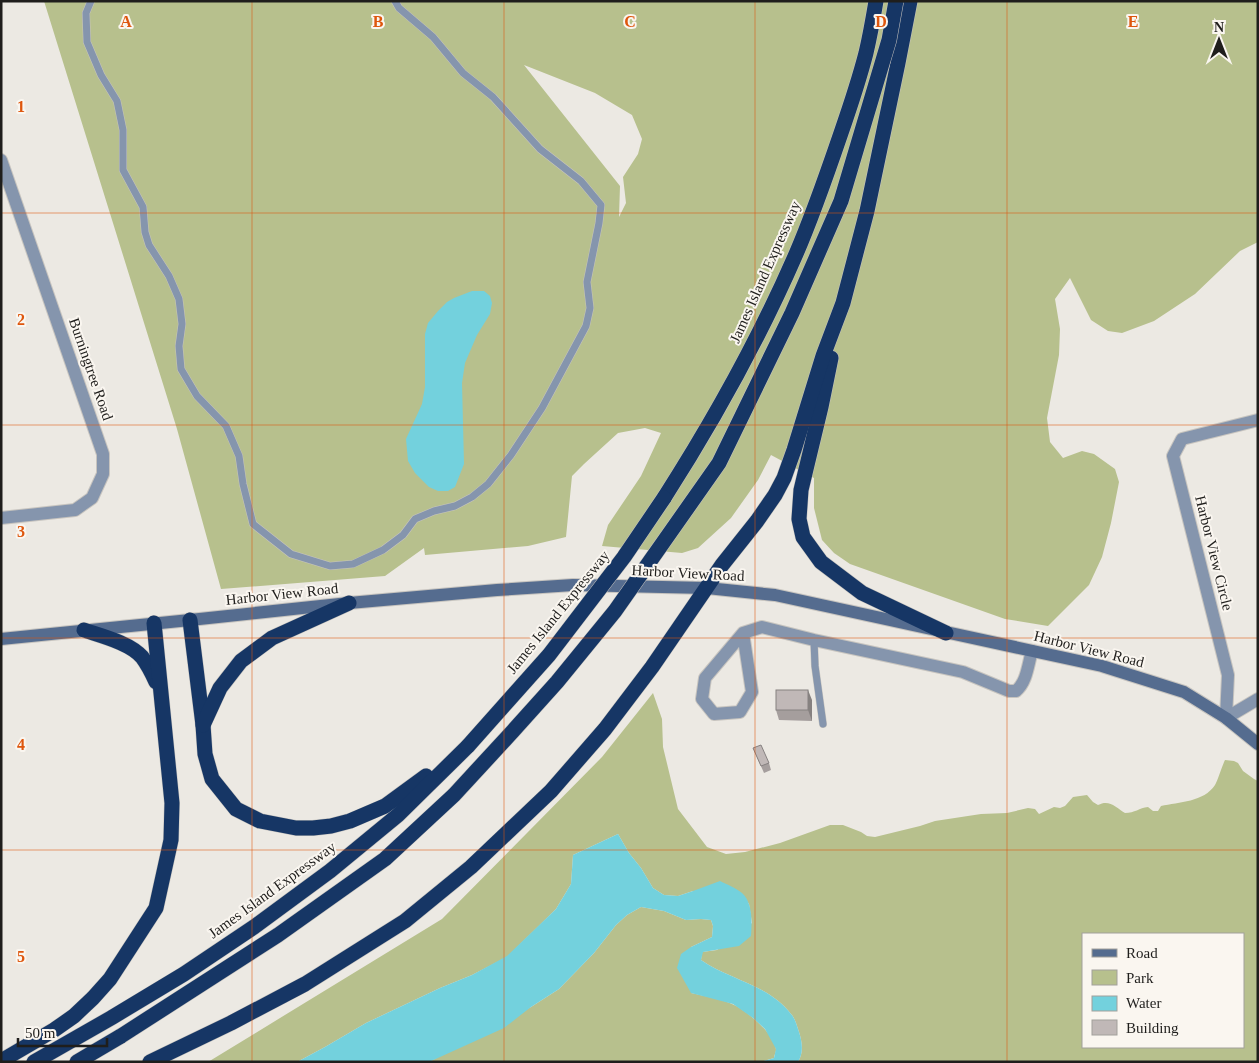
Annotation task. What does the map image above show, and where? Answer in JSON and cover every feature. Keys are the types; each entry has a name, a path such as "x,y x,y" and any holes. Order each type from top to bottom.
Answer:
{"highway":[{"name":"James Island Expressway","path":"34,1062 184,974 254,927 330,871 398,815 468,746 549,655 624,557 692,456 774,302 796,253 834,154 866,53 876,1"},
{"path":"78,1062 278,935 384,859 454,795 557,682 615,611 719,463 792,313 841,201 889,40 896,1"},
{"path":"910,1 867,211 843,303 822,407 801,490 799,519 803,538 821,562 862,592 946,633"},
{"path":"150,1062 231,1023 305,984 405,920 471,867 552,791 605,729 652,667 722,565 775,495 784,478 794,450 823,356 843,303"},
{"path":"203,725 220,688 241,661 272,638 349,603"},
{"path":"190,620 203,725 204,754 212,779 236,809 260,821 296,828 313,828 350,821 384,806 468,746"},
{"path":"1,1061 67,1021 93,998 110,979 156,908 171,840 172,803 154,623"},
{"path":"84,630 120,642 141,655 161,693"}],"main road":[{"name":"Harbor View Road","path":"1,639 349,603 497,590 573,585 707,588 775,596 1102,666 1184,692 1226,718 1258,744"}],"street":[{"name":"Burningtree Road","path":"1,160 103,454 103,474 92,498 75,510 1,518"},
{"name":"Harbor View Circle","path":"1226,718 1228,675 1173,456 1182,439 1258,420"},
{"path":"743,633 752,692 740,712 714,714 702,699 705,678 743,633 762,626 814,640 963,672 1009,691 1016,691 1022,687 1032,651"},
{"path":"1226,718 1258,699"}],"lane":[{"path":"91,1 86,12 87,42 101,75 117,101 123,130 123,170 143,208 145,232 149,245 169,276 179,299 182,324 179,346 181,369 197,396 226,426 239,456 243,484 253,524 291,554 330,566 354,564 383,550 403,535 415,519 434,511 455,506 472,497 488,484 542,408 586,326 590,308 587,282 600,223 601,205 581,181 540,148 493,97 463,74 432,38 395,1"},
{"path":"814,640 815,666 823,724"}],"green space":[{"path":"44,1 1258,1 1258,242 1240,251 1195,294 1154,321 1122,333 1108,331 1091,320 1070,278 1055,299 1060,329 1059,355 1047,418 1050,442 1063,458 1082,451 1094,454 1115,469 1119,482 1102,557 1089,585 1048,626 1005,619 850,564 834,553 822,540 814,508 814,478 771,455 758,480 731,518 698,548 682,553 602,546 608,525 641,476 661,433 645,428 618,433 572,476 566,537 528,546 425,555 424,548 385,576 221,589 177,429","holes":["524,65 595,93 632,115 642,139 638,154 623,177 626,203 619,217 620,186"]},
{"path":"653,693 662,719 663,747 678,809 707,847 726,854 745,852 780,843 830,825 843,825 867,836 875,837 935,821 981,814 1007,813 1028,808 1035,809 1039,814 1054,807 1060,808 1065,806 1073,797 1087,795 1098,805 1109,803 1125,813 1148,807 1153,811 1158,811 1161,806 1191,800 1204,795 1215,785 1225,760 1234,761 1238,763 1243,771 1258,781 1258,1062 798,1062 802,1051 802,1043 794,1018 782,1004 761,989 724,973 701,960 702,952 717,950 752,923 749,904 741,893 693,891 678,896 664,895 653,888 618,834 573,855 571,884 556,909 507,957 366,1023 297,1062 208,1062 442,919 602,757"},
{"path":"641,907 664,911 686,920 711,920 713,926 712,937 691,947 691,993 727,1002 752,1017 766,1030 775,1044 774,1058 760,1062 429,1062 531,1007 559,989 594,953 616,925 627,915"}],"water":[{"path":"472,291 484,291 490,296 492,303 490,314 477,335 465,363 462,383 464,464 455,487 448,491 438,491 429,487 415,473 408,461 406,439 422,404 425,387 425,334 428,323 447,302"},
{"path":"618,834 653,888 664,895 678,896 720,881 737,889 746,897 751,913 751,936 739,946 703,952 701,960 724,973 761,989 782,1004 794,1018 802,1043 802,1051 798,1062 760,1062 774,1058 776,1049 765,1029 733,1004 691,993 677,968 681,954 712,937 713,926 711,920 686,920 664,911 641,907 627,915 616,925 594,953 559,989 531,1007 504,1028 429,1062 297,1062 366,1023 472,975 507,956 556,909 571,884 573,855"}],"building":[{"path":"776,690 808,690 808,710 776,710"},
{"path":"761,745 769,763 761,766 753,748"}]}
